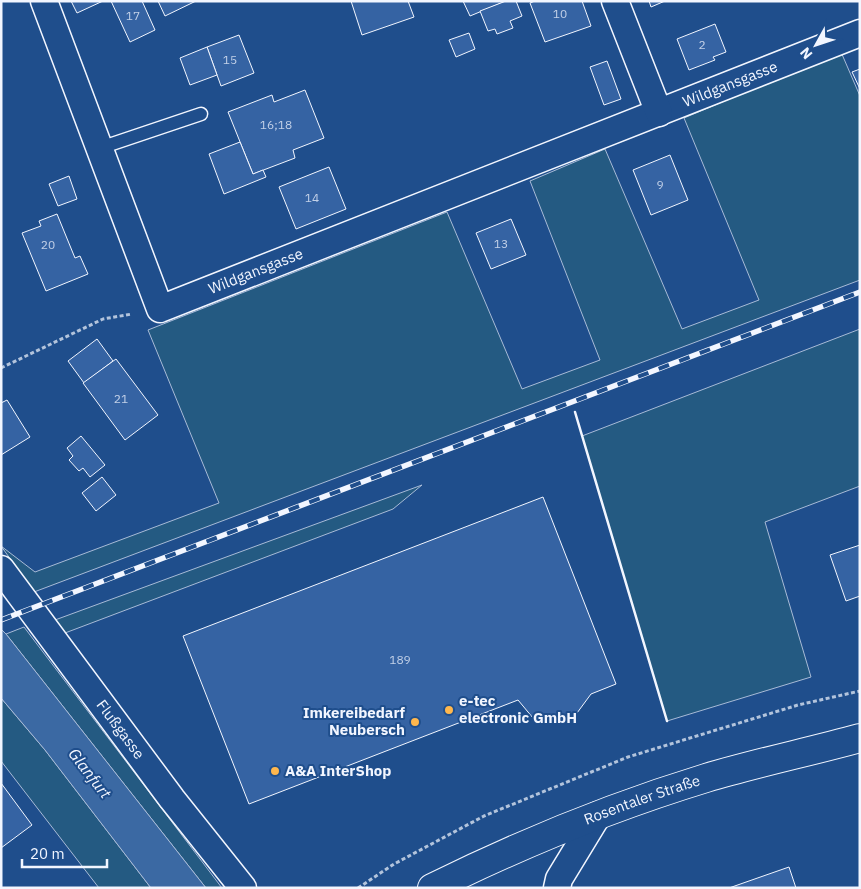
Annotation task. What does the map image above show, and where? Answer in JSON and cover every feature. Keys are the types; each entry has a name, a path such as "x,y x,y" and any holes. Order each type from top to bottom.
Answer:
{"main road":[{"name":"Rosentaler Straße","path":"432,888 498,855 598,815 707,778 860,738"}],"street":[{"path":"44,1 160,309"},
{"path":"615,1 659,113"},
{"name":"Wildgansgasse","path":"160,309 860,33"},
{"name":"Flußgasse","path":"1,569 172,799 243,888"},
{"path":"557,888 559,879 598,815"}],"lane":[{"path":"100,148 202,114"}],"path":[{"path":"1,368 104,319 160,309"},
{"path":"358,888 394,864 484,816 628,757 798,705 860,690"}],"shaded area":[{"path":"841,52 860,96 860,280 34,592 1,546 35,572 219,503 148,330 447,212 522,389 600,360 530,181 605,149 682,329 759,300 684,118"},
{"path":"860,329 860,486 765,522 811,677 667,721 582,436"},
{"path":"422,485 393,509 65,633 55,620"},
{"path":"24,627 222,888 206,888 6,634"},
{"path":"1,698 45,750 151,888 99,888 1,761"}],"water":[{"name":"Glanfurt","path":"1,629 206,888 151,888 45,750 1,698"}],"building":[{"path":"71,1 103,1 77,13"},
{"path":"111,1 142,1 155,30 130,42"},
{"path":"158,1 196,1 165,16"},
{"path":"351,1 408,1 414,17 362,35"},
{"path":"463,1 506,1 470,16"},
{"path":"506,1 516,1 522,16 510,21 513,28 497,34 495,29 488,31 480,11"},
{"path":"535,1 582,1 591,26 545,42 530,3"},
{"path":"649,1 665,1 651,7"},
{"path":"715,24 726,52 713,57 715,60 689,70 677,39"},
{"path":"469,33 475,49 456,57 449,40"},
{"path":"239,35 254,73 221,86 207,47"},
{"path":"207,47 217,75 190,85 180,58"},
{"path":"607,61 621,99 604,105 590,67"},
{"path":"860,69 860,89 852,72"},
{"path":"305,90 324,138 293,150 295,158 253,174 228,112 272,95 274,102"},
{"path":"240,142 253,174 263,170 266,177 224,194 209,154"},
{"path":"670,155 688,200 651,215 633,170"},
{"path":"329,167 346,209 296,229 279,187"},
{"path":"69,176 77,199 58,206 49,184"},
{"path":"57,214 75,258 80,256 88,274 46,291 22,233 41,226 39,221"},
{"path":"511,219 526,255 491,269 476,233"},
{"path":"97,339 113,361 84,383 68,361"},
{"path":"116,359 158,415 125,440 83,383"},
{"path":"7,400 30,437 1,455 1,403"},
{"path":"81,436 105,465 90,477 83,468 79,471 69,460 73,456 67,448"},
{"path":"102,477 116,495 96,511 82,493"},
{"path":"543,497 616,684 591,694 577,713 554,722 533,718 518,700 249,804 183,636"},
{"path":"860,545 860,596 846,601 830,555"},
{"path":"1,783 32,825 1,848"},
{"path":"789,867 796,888 729,888"}],"railway":[{"path":"1,620 860,292"}],"wall":[{"path":"575,412 667,721"}],"place":[{"name":"e-tec electronic GmbH","path":"449,710"},
{"name":"Imkereibedarf Neubersch","path":"415,722"},
{"name":"A&A InterShop","path":"275,771"}]}
